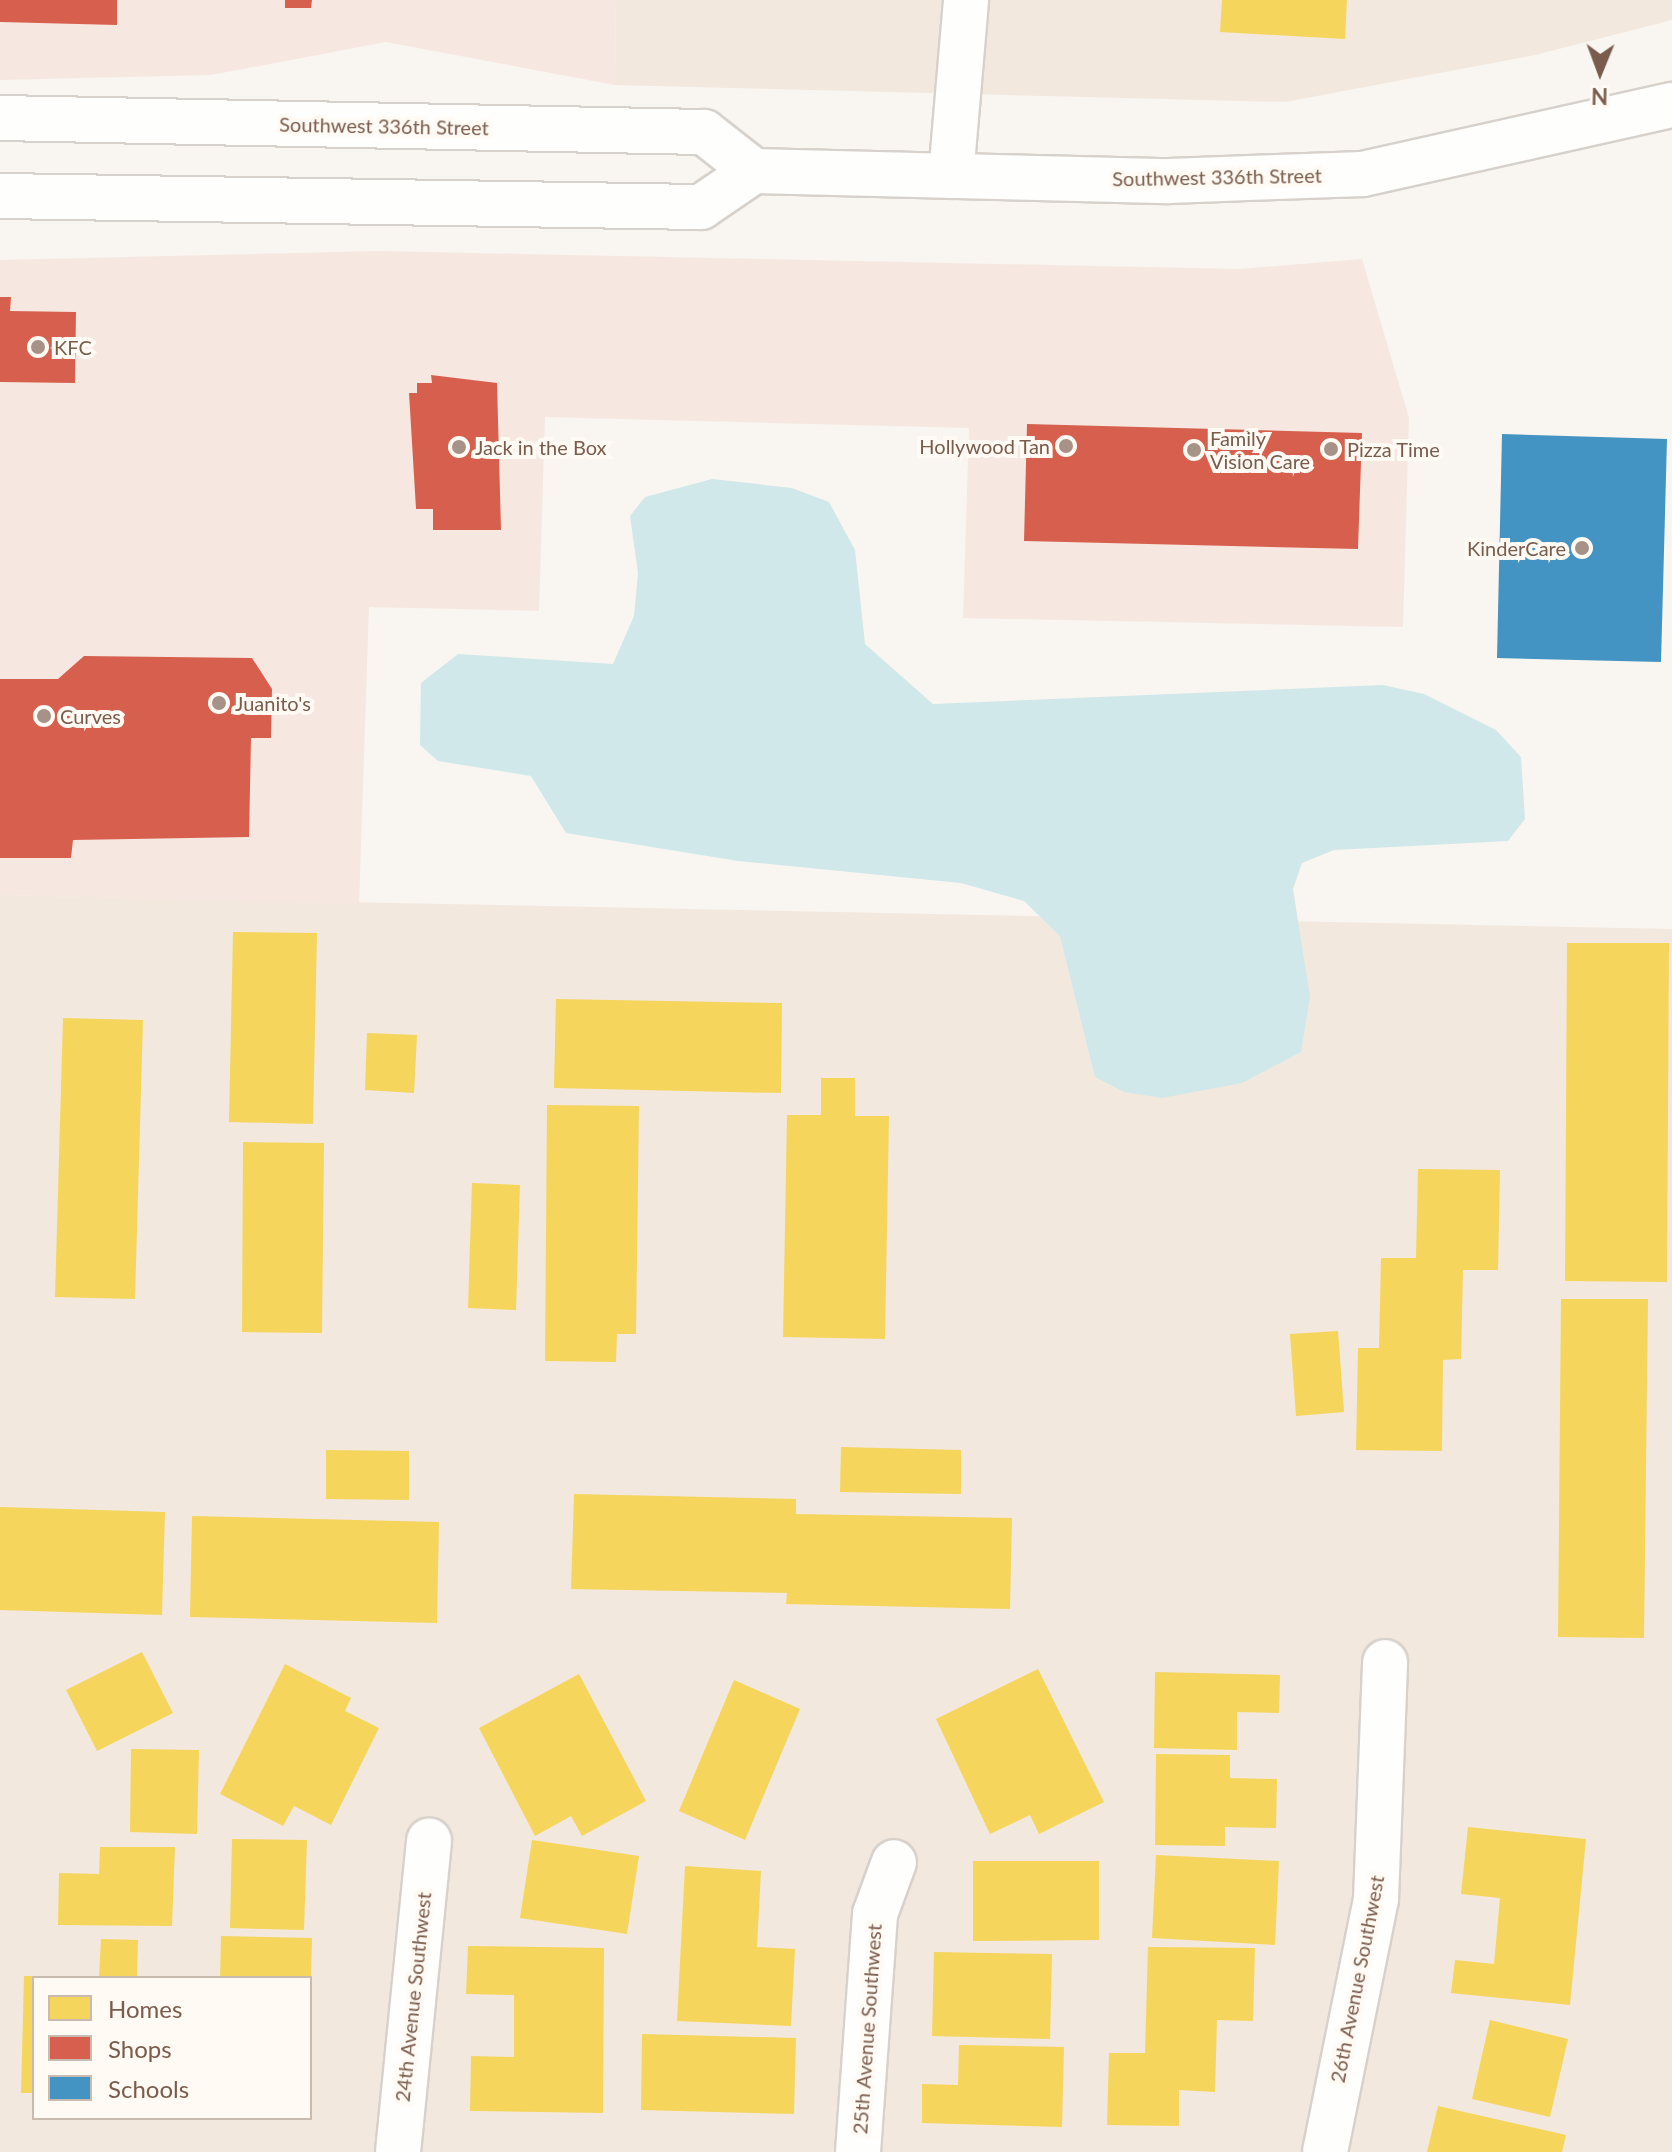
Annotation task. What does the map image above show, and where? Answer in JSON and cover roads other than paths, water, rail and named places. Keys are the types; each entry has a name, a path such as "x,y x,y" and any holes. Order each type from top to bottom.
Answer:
{"main road":[{"path":"951,176 966,0"},
{"name":"Southwest 336th Street","path":"0,118 704,132 754,171 1169,181 1363,174 1672,105"},
{"path":"0,196 701,207 754,171"},
{"name":"26th Avenue Southwest","path":"1325,2152 1376,1899 1385,1662"},
{"name":"24th Avenue Southwest","path":"398,2152 429,1841"},
{"name":"25th Avenue Southwest","path":"858,2152 875,1914 894,1862"}],"water":[{"path":"712,479 792,488 829,502 855,550 865,644 933,704 1383,685 1424,694 1496,730 1521,757 1525,819 1508,841 1334,850 1302,863 1293,889 1310,997 1301,1052 1242,1083 1162,1098 1124,1092 1095,1077 1060,936 1024,901 961,883 738,861 566,833 531,776 438,761 420,745 421,683 458,654 613,664 634,616 638,573 630,516 645,497"}],"place":[{"name":"KFC","path":"38,347"},
{"name":"Hollywood Tan","path":"1066,446"},
{"name":"Jack in the Box","path":"459,447"},
{"name":"Pizza Time","path":"1331,449"},
{"name":"Family Vision Care","path":"1194,450"},
{"name":"KinderCare","path":"1582,548"},
{"name":"Juanito's","path":"219,703"},
{"name":"Curves","path":"44,716"}]}
